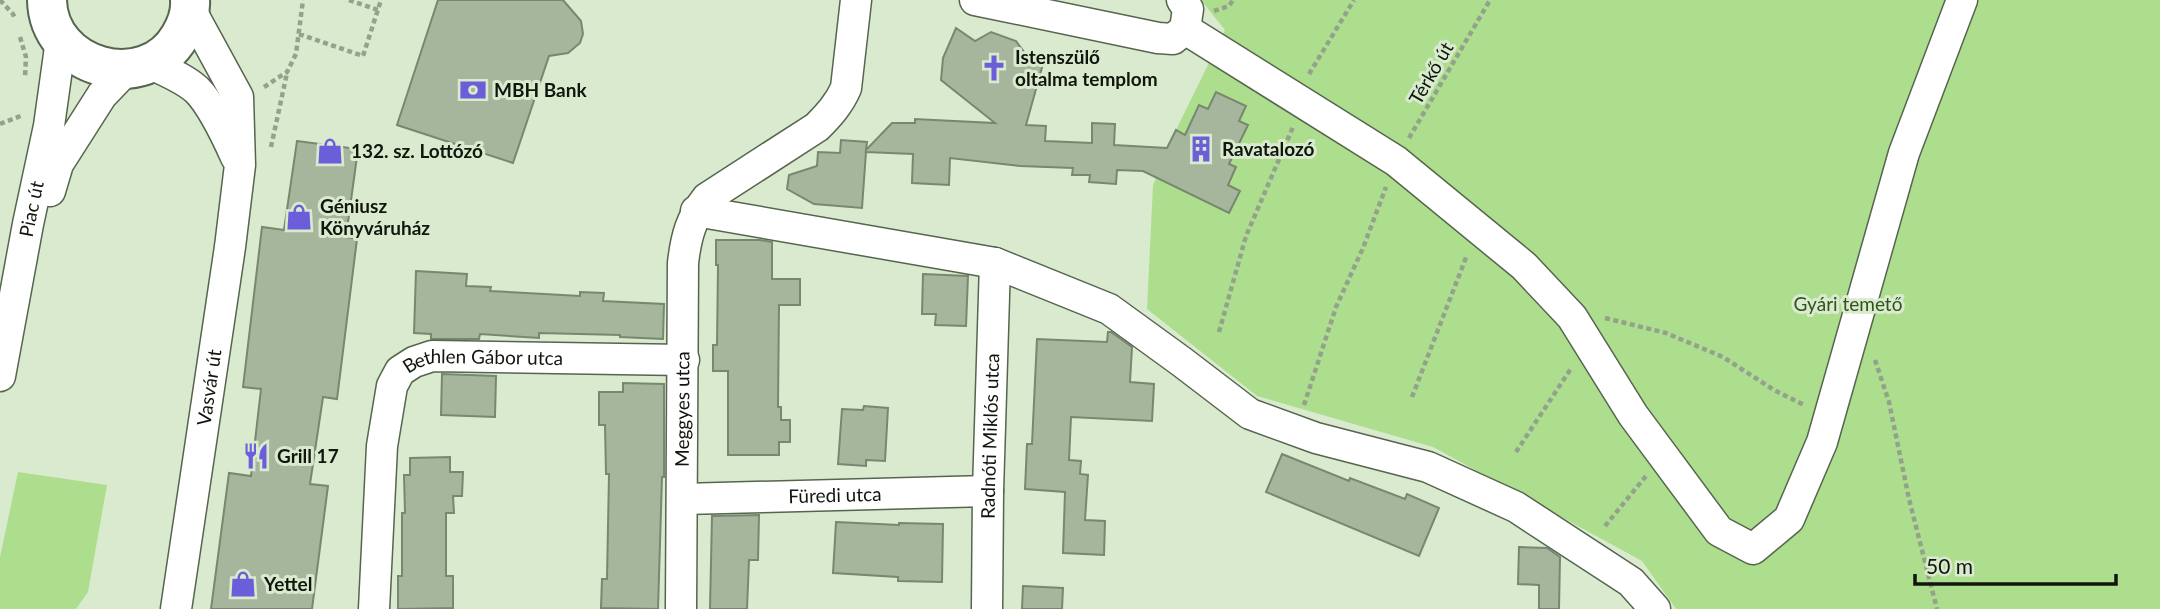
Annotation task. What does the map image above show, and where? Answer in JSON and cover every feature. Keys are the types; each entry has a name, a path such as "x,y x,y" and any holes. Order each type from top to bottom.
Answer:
{"main road":[{"path":"38,7 71,51 90,63 112,69 138,66 164,54 176,42 185,26 190,5"}],"street":[{"path":"696,211 707,198 809,132 830,115 846,88 856,0"},
{"path":"975,0 1171,34 1298,101 1396,161 1524,266 1572,317 1633,415 1719,531 1753,548 1788,519 1822,442 1904,153 1962,0"},
{"path":"1171,34 1188,9 1182,0"},
{"name":"Vasvár út","path":"176,609 240,165 238,97 190,5"},
{"name":"Piac út","path":"2,364 49,126 61,40"},
{"path":"2,364 58,164 102,95 138,66 175,75 197,91 225,132 240,165"},
{"path":"696,211 995,263 1109,309 1250,414 1316,438 1428,467 1516,507 1631,582 1655,609"},
{"name":"Meggyes utca","path":"681,609 683,262 687,235 696,211"},
{"name":"Radnóti Miklós utca","path":"987,609 995,263"},
{"name":"Bethlen Gábor utca","path":"374,609 382,446 392,386 400,372 414,362 432,356 684,360"},
{"name":"Füredi utca","path":"683,499 988,491"}],"path":[{"path":"0,0 13,14 38,7"},
{"path":"271,147 287,72 296,54 303,0"},
{"path":"349,0 378,10"},
{"path":"299,34 363,56 381,0"},
{"path":"1219,332 1246,236 1298,101 1354,0"},
{"name":"Térkő út","path":"1296,430 1336,307 1363,248 1396,161 1490,0"},
{"path":"20,35 26,57 25,80"},
{"path":"257,90 287,72"},
{"path":"0,124 24,115 24,103"},
{"path":"1412,397 1478,228"},
{"path":"1859,313 1889,402 1909,499 1937,609"},
{"path":"1601,316 1666,333 1723,357 1774,390 1829,417"},
{"path":"1516,452 1588,343"},
{"path":"1605,526 1662,456"}],"green space":[{"name":"Gyári temető","path":"1201,0 2160,0 2160,609 1676,609 1642,561 1433,447 1257,396 1147,309 1153,185 1176,130 1225,30"},
{"path":"18,472 107,485 88,592 76,609 0,609 0,557"}],"building":[{"name":"MBH Bank","path":"438,0 563,0 581,21 583,34 580,43 568,53 549,56 513,163 397,125"},
{"path":"956,28 975,41 991,32 1016,41 1030,60 1043,64 1026,125 1046,126 1045,141 1092,143 1092,123 1115,124 1114,145 1167,148 1176,130 1185,135 1199,105 1208,109 1216,92 1246,106 1239,121 1248,125 1229,164 1236,167 1228,185 1240,191 1229,213 1143,171 1117,170 1116,184 1089,182 1090,175 1072,175 1073,168 1020,166 950,158 949,185 912,183 913,154 866,152 862,208 814,204 787,189 789,175 817,166 818,152 840,153 841,140 867,142 866,150 892,123 915,123 915,119 995,123 941,80 943,58"},
{"path":"297,141 358,149 346,237 357,239 337,399 323,397 310,484 328,486 312,609 211,609 229,473 251,476 261,389 243,387 262,227 284,230"},
{"path":"716,240 772,242 772,279 800,279 800,305 779,305 778,407 781,407 781,420 790,420 790,442 779,442 779,455 728,455 728,371 713,371 713,345 717,345"},
{"path":"416,271 467,274 466,286 491,287 490,291 580,296 580,292 604,293 603,301 664,304 663,339 539,333 539,338 480,334 479,339 431,339 431,334 414,333"},
{"path":"923,274 968,276 966,326 935,325 936,314 922,314"},
{"path":"1108,332 1132,347 1130,382 1154,384 1152,421 1071,417 1069,460 1081,461 1080,474 1088,475 1085,520 1105,521 1104,555 1063,553 1065,492 1025,489 1027,444 1032,444 1037,339 1107,342"},
{"path":"442,374 496,376 495,417 441,415"},
{"path":"623,383 664,384 664,477 658,609 601,608 602,579 607,579 609,474 606,474 605,425 599,425 599,392 623,392"},
{"path":"864,406 888,408 885,461 866,460 866,466 838,464 842,409 863,410"},
{"path":"1282,454 1349,481 1350,478 1405,499 1407,494 1439,508 1419,556 1266,492"},
{"path":"450,457 450,472 463,472 462,496 453,496 454,513 446,513 446,576 453,576 453,608 398,609 398,576 402,576 402,513 405,513 404,475 410,475 410,458"},
{"path":"759,515 758,560 749,560 747,609 710,609 712,516"},
{"path":"836,522 943,524 942,582 898,581 898,577 833,573"},
{"path":"1519,547 1547,548 1560,557 1559,609 1539,609 1539,585 1518,584"},
{"path":"1023,586 1063,588 1062,609 1022,609"}],"place":[{"name":"Istenszülő oltalma templom","path":"994,68"},
{"name":"MBH Bank","path":"473,90"},
{"name":"Ravatalozó","path":"1201,149"},
{"name":"132. sz. Lottózó","path":"330,151"},
{"name":"Géniusz Könyváruház","path":"299,217"},
{"name":"Grill 17","path":"256,456"},
{"name":"Yettel","path":"243,584"}]}
